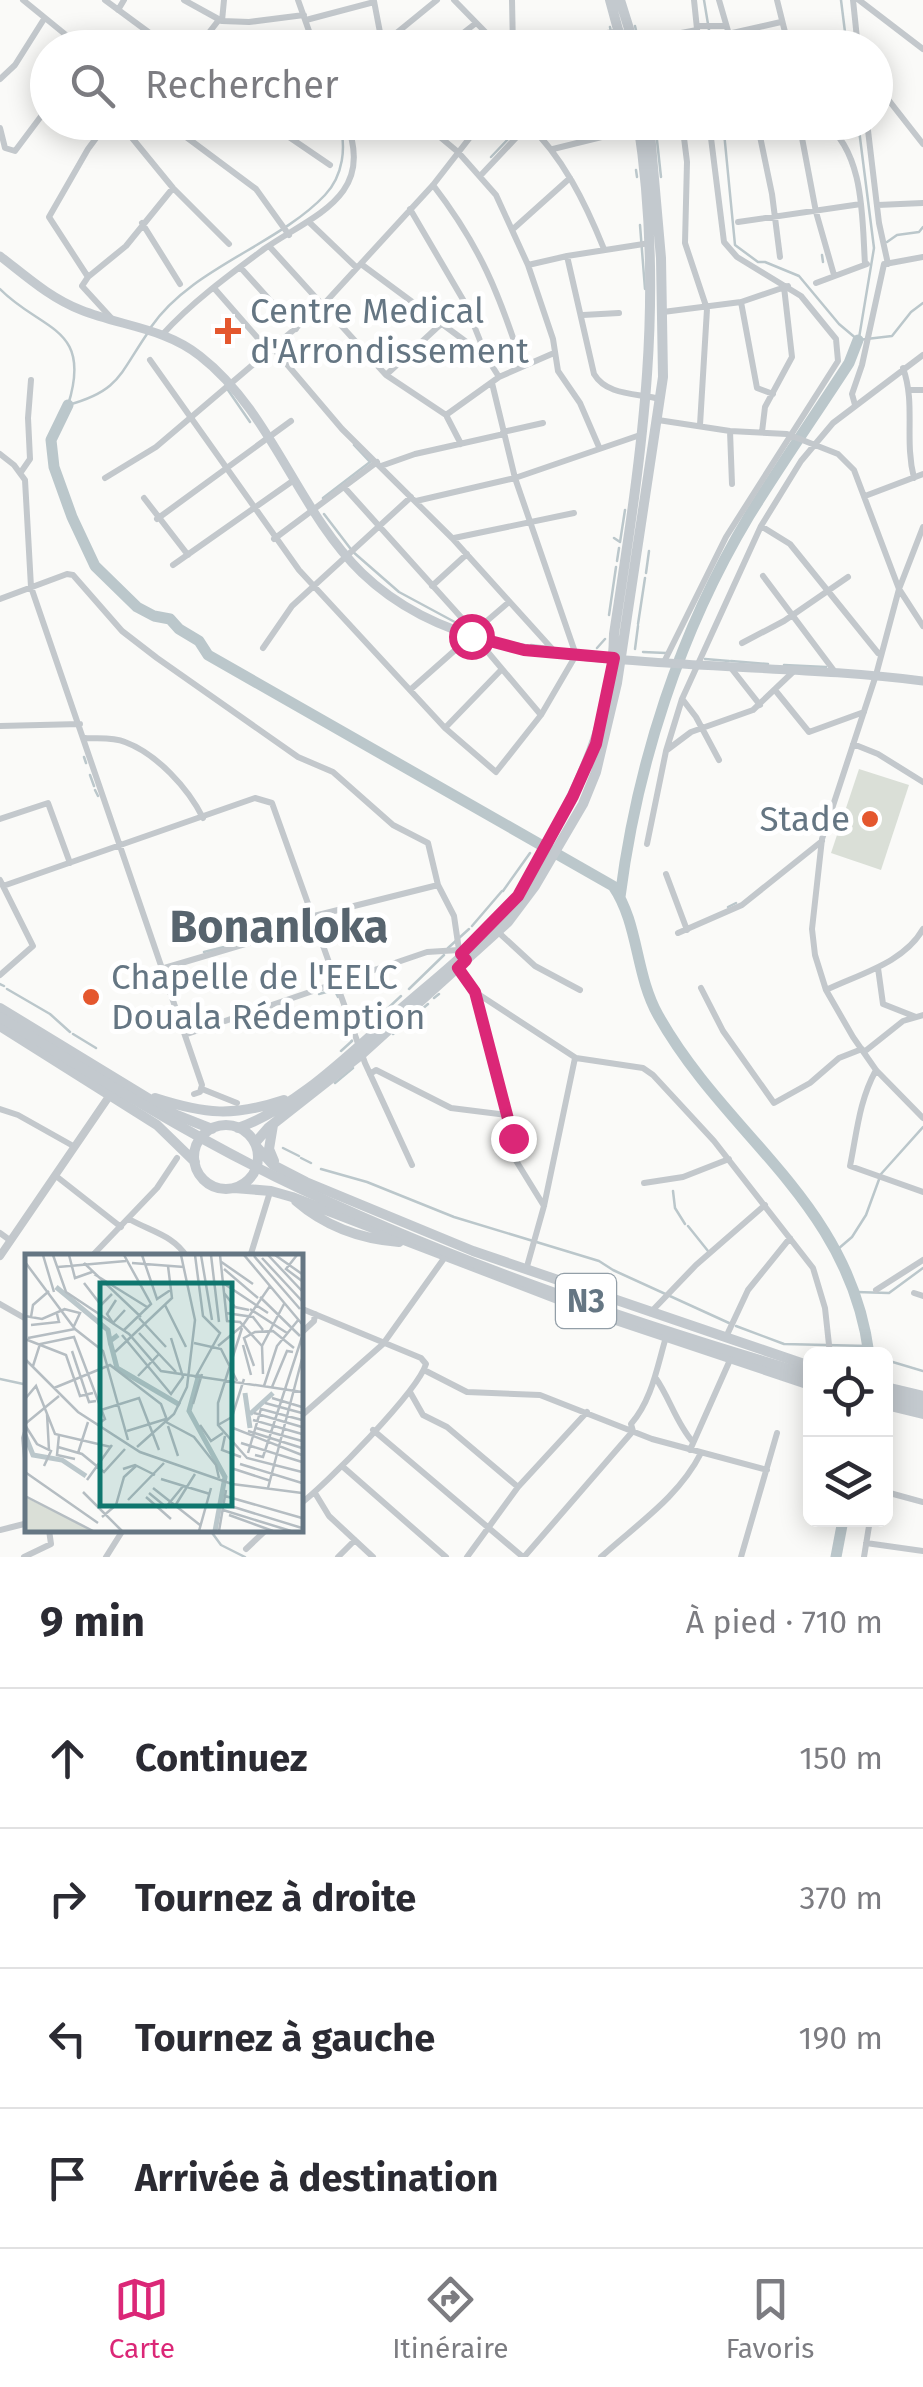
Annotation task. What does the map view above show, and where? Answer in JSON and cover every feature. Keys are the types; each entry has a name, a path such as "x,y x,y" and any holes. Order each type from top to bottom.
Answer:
{"main road":[{"path":"610,0 624,30"},
{"path":"620,0 624,30"},
{"path":"617,658 614,634 648,396 652,312 643,140"},
{"path":"461,958 497,931 525,901 596,744 617,658 660,398 663,312 644,140"},
{"path":"0,256 66,303 155,332 195,352 230,384 314,510 364,576 424,616 476,637 556,654 923,681"},
{"path":"234,1188 255,1172 256,1145 273,1125 461,958 541,866"},
{"path":"0,1008 186,1121 212,1129 238,1128 270,1115 361,1050"},
{"name":"N3","path":"0,1016 200,1138 277,1178 528,1282 803,1373"},
{"path":"0,1026 165,1131 195,1162 209,1184 221,1189 271,1191 292,1197 666,1337 803,1382"},
{"path":"136,1092 194,1111 221,1114 250,1111 294,1097"},
{"path":"273,1125 269,1149 282,1170"},
{"path":"238,1128 266,1160 282,1170 386,1216 526,1271 803,1364"},
{"path":"195,1162 198,1143 212,1129"},
{"path":"893,1396 923,1396"},
{"path":"893,1398 923,1406"},
{"path":"893,1399 923,1414"}],"street":[{"path":"105,0 145,30"},
{"path":"118,10 124,0"},
{"path":"184,0 220,21 248,22 305,17 374,1 380,30"},
{"path":"212,30 220,21 224,0"},
{"path":"298,0 310,30"},
{"path":"402,30 437,0"},
{"path":"454,0 483,30"},
{"path":"512,0 514,30"},
{"path":"514,10 523,0"},
{"path":"694,0 697,28"},
{"path":"719,0 727,30"},
{"path":"777,0 783,30"},
{"path":"856,0 857,30"},
{"path":"856,0 923,49"},
{"path":"28,2 58,30"},
{"path":"37,30 44,19"},
{"path":"466,30 476,22"},
{"path":"691,30 727,30 781,22"},
{"path":"0,79 15,66 30,42"},
{"path":"893,106 923,144"},
{"path":"0,128 5,148 14,151 30,130"},
{"path":"88,277 49,214 96,140"},
{"path":"134,140 173,188 229,244"},
{"path":"190,140 256,189 289,235"},
{"path":"294,140 330,164"},
{"path":"155,332 269,246 310,223 337,199 351,174 353,140"},
{"path":"444,140 496,194 528,265 553,339 562,381 580,403 600,448"},
{"path":"105,478 144,456 323,305 434,185 468,140"},
{"path":"481,175 513,140"},
{"path":"544,140 570,178 604,249"},
{"path":"553,148 583,140"},
{"path":"684,140 685,243 707,309 700,425"},
{"path":"667,662 726,537 796,436 834,371 839,348 829,328 786,286 737,257 724,242 711,140"},
{"path":"760,140 780,258"},
{"path":"802,140 816,212 834,275"},
{"path":"816,282 867,264 862,204 852,162 839,140"},
{"path":"855,405 853,392 884,264 869,140"},
{"path":"512,230 570,178"},
{"path":"434,185 491,274 522,366"},
{"path":"114,321 82,286 126,246 173,188"},
{"path":"878,205 923,203"},
{"path":"738,222 862,204"},
{"path":"150,360 193,416 274,539 445,728 496,772 542,715 576,656 515,478 496,380 465,304 410,209"},
{"path":"142,223 180,284"},
{"path":"310,223 359,266 487,358"},
{"path":"528,265 650,244"},
{"path":"269,246 386,376 446,415 460,444"},
{"path":"567,256 598,382 615,391 660,398"},
{"path":"884,264 923,257"},
{"path":"240,267 296,329"},
{"path":"663,312 741,302 786,286"},
{"path":"762,432 765,407 792,358 786,286"},
{"path":"214,288 325,410 467,554 556,654"},
{"path":"741,302 757,388 773,394"},
{"path":"582,315 619,313"},
{"path":"386,376 442,323"},
{"path":"446,415 496,380 554,353"},
{"path":"647,844 666,751 682,699 761,526 812,443 902,368 923,356"},
{"path":"902,368 911,390 907,447 914,478"},
{"path":"21,472 30,459 31,380"},
{"path":"911,390 923,390"},
{"path":"157,518 291,420"},
{"path":"658,420 796,436 847,461 865,496 899,588 923,626"},
{"path":"274,539 379,464 543,423"},
{"path":"730,431 732,484"},
{"path":"263,648 312,584 376,525 413,499 515,478 644,433"},
{"path":"0,454 21,472 29,518 31,586 161,969 187,1034 198,1092 237,1103"},
{"path":"865,496 923,474"},
{"path":"173,565 294,480"},
{"path":"344,487 542,715"},
{"path":"144,498 188,555"},
{"path":"452,538 574,513"},
{"path":"761,526 786,540 879,654"},
{"path":"923,527 899,588 876,675 822,842 812,929 816,960 826,990 876,1070 923,1118"},
{"path":"432,586 467,554"},
{"path":"0,598 66,574 73,575 114,622 157,658 298,756 333,772 393,825 428,842 438,885 454,916 461,958 475,992 518,1165 544,1206"},
{"path":"763,576 835,672"},
{"path":"742,643 794,616 848,576"},
{"path":"410,690 476,637 509,602"},
{"path":"731,668 760,705"},
{"path":"445,728 502,669"},
{"path":"666,751 702,728 736,718 760,705 794,670"},
{"path":"775,690 808,732 864,712"},
{"path":"682,699 719,760"},
{"path":"0,726 80,724"},
{"path":"85,738 114,740 134,747 190,793 202,818"},
{"path":"854,744 923,782"},
{"path":"0,974 33,948 2,883 256,798 272,803 370,1074 412,1164"},
{"path":"0,819 48,803 70,863"},
{"path":"678,933 734,910 822,842"},
{"path":"666,874 687,930"},
{"path":"161,969 438,885"},
{"path":"497,931 535,966 580,990"},
{"path":"826,990 878,968 923,933"},
{"path":"187,1034 427,952 461,958"},
{"path":"878,968 883,1004 920,1016"},
{"path":"700,988 722,1031 774,1103 810,1083 839,1058 863,1051 890,1029 920,1016"},
{"path":"475,992 576,1058 649,1071 729,1159 818,1278 830,1347"},
{"path":"526,1271 576,1058"},
{"path":"370,1074 376,1070 451,1108 507,1115"},
{"path":"876,1070 859,1106 860,1130 850,1166 923,1192"},
{"path":"0,1256 110,1096"},
{"path":"0,1110 18,1115 75,1146"},
{"path":"94,1254 157,1188 177,1158"},
{"path":"644,1183 682,1176 729,1159"},
{"path":"56,1176 121,1227"},
{"path":"251,1254 271,1191"},
{"path":"650,1313 765,1205"},
{"path":"129,1220 166,1234 185,1254"},
{"path":"0,1233 11,1242"},
{"path":"725,1338 748,1290 790,1238"},
{"path":"302,1415 384,1344 445,1257"},
{"path":"876,1290 923,1260"},
{"path":"914,1294 923,1296"},
{"path":"0,1304 25,1318"},
{"path":"302,1309 421,1358 426,1364 410,1392 342,1466 302,1502"},
{"path":"302,1332 314,1321 315,1314"},
{"path":"373,1430 524,1557 633,1432 632,1424 643,1409 666,1337"},
{"path":"692,1446 730,1359"},
{"path":"424,1370 467,1392 540,1395 633,1432 692,1446"},
{"path":"655,1377 692,1446 701,1453 766,1470"},
{"path":"410,1392 423,1415 447,1427 518,1487"},
{"path":"467,1557 518,1487 588,1412"},
{"path":"740,1557 777,1433"},
{"path":"602,1557 658,1509 685,1480 701,1453"},
{"path":"342,1466 446,1557"},
{"path":"316,1492 330,1516 373,1557"},
{"path":"893,1494 923,1502"},
{"path":"0,1530 25,1524"},
{"path":"864,1557 869,1527"},
{"path":"24,1557 51,1544 49,1532"},
{"path":"109,1555 122,1532"},
{"path":"246,1549 264,1532"},
{"path":"338,1557 355,1540"},
{"path":"866,1543 923,1551"}],"shaded area":[{"name":"Stade","path":"859,769 909,785 881,870 831,853"}],"waterway":[{"path":"704,0 709,30"},
{"path":"841,0 845,30"},
{"path":"635,26 636,30"},
{"path":"151,327 188,289 306,213 325,195 342,161 343,140"},
{"path":"491,157 507,140"},
{"path":"657,140 661,177"},
{"path":"725,140 735,245 758,262 799,276 839,324 858,340 892,336 923,303"},
{"path":"859,338 874,248 860,140"},
{"path":"636,170 637,177"},
{"path":"640,225 645,289"},
{"path":"887,242 897,235 919,232 923,227"},
{"path":"822,255 823,262"},
{"path":"0,289 59,333 68,345 74,359 68,405 98,394 116,380 147,334"},
{"path":"620,897 650,748 702,605 749,516 849,363 858,340"},
{"path":"228,390 250,422"},
{"path":"68,405 51,440 54,467 95,566 137,607 170,619 199,641 208,655 613,886 628,916 645,983 658,1015 686,1059 812,1212 837,1254 857,1301 867,1347"},
{"path":"323,498 370,462 354,445"},
{"path":"614,538 620,542 625,510"},
{"path":"324,514 350,548"},
{"path":"617,561 619,548"},
{"path":"352,551 399,592 464,627"},
{"path":"646,573 649,551"},
{"path":"609,615 616,567"},
{"path":"638,624 645,578"},
{"path":"635,649 638,626"},
{"path":"597,648 605,639"},
{"path":"531,645 548,647"},
{"path":"643,652 666,653"},
{"path":"676,657 683,657"},
{"path":"705,659 729,661"},
{"path":"731,661 768,664"},
{"path":"784,665 826,667"},
{"path":"84,757 86,763"},
{"path":"90,775 94,786"},
{"path":"95,790 98,796"},
{"path":"503,891 530,853"},
{"path":"472,926 502,891"},
{"path":"728,907 736,903"},
{"path":"448,948 469,929"},
{"path":"204,952 232,945"},
{"path":"409,989 444,955"},
{"path":"0,984 4,986"},
{"path":"7,989 50,1014 70,1032"},
{"path":"319,994 334,990"},
{"path":"335,991 338,997"},
{"path":"434,998 439,994"},
{"path":"371,1024 401,996"},
{"path":"393,1034 428,1004"},
{"path":"341,1009 344,1016"},
{"path":"73,1034 96,1048"},
{"path":"341,1051 352,1041 349,1037"},
{"path":"335,1083 353,1068"},
{"path":"838,1249 852,1237 866,1215 881,1174 923,1127"},
{"path":"283,1148 299,1156"},
{"path":"301,1158 311,1163"},
{"path":"321,1169 367,1182 454,1217 599,1261 729,1323"},
{"path":"673,1191 675,1208 685,1224"},
{"path":"688,1226 708,1251"},
{"path":"856,1292 889,1293 923,1268"},
{"path":"736,1326 784,1344 868,1346"},
{"path":"893,1362 923,1371"},
{"path":"0,1379 25,1384"},
{"path":"836,1557 842,1527"},
{"path":"211,1532 221,1545 245,1557"}],"place":[{"name":"Centre Medical d'Arrondissement","path":"228,331"},
{"name":"Stade","path":"870,819"},
{"name":"Chapelle de l'EELC Douala Rédemption","path":"91,997"}],"district":[{"name":"Bonanloka","path":"279,926"}],"route":[{"path":"471,636 524,650 614,658 596,744 573,796 518,896 461,954 466,960 458,968 475,992 513,1138"}]}
